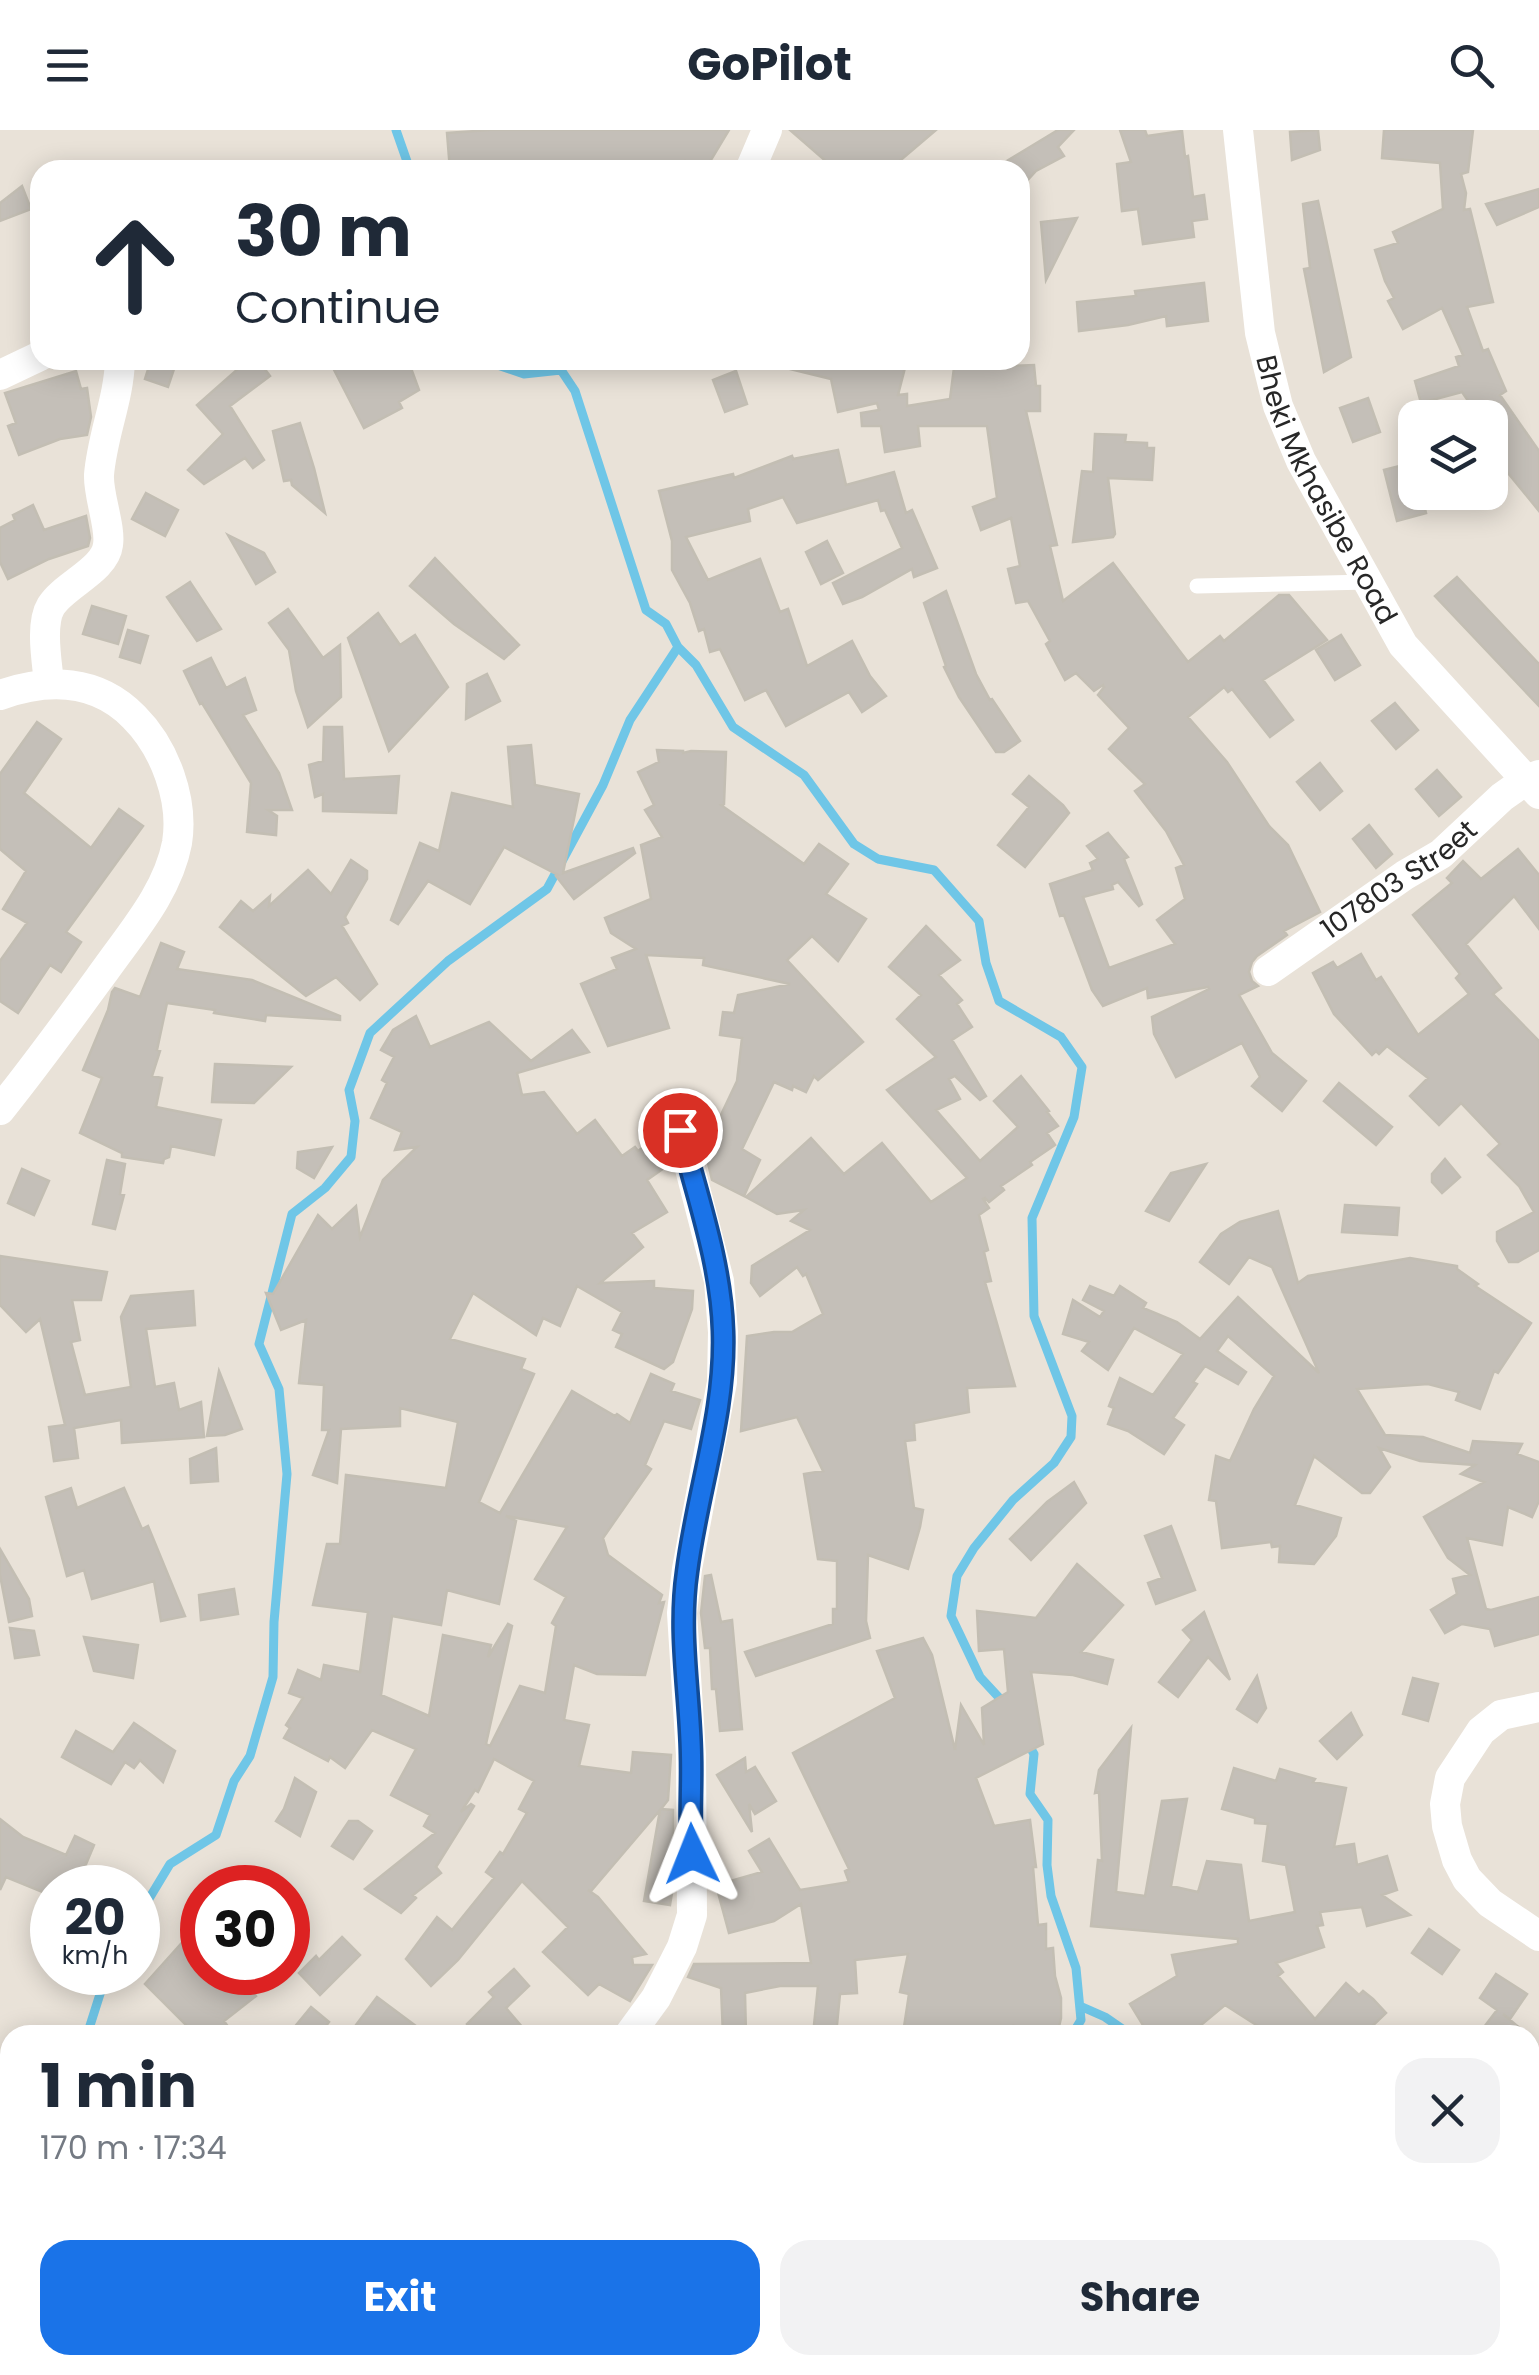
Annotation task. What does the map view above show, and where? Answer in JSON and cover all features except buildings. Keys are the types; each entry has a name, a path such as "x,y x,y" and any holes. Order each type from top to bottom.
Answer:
{"street":[{"path":"754,160 767,130"},
{"name":"Bheki Mkhasibe Road","path":"1238,130 1260,333 1278,406 1301,461 1404,645 1535,783"},
{"path":"0,375 30,361"},
{"path":"49,683 45,641 48,609 101,561 108,544 99,478 120,370"},
{"path":"0,694 23,686 77,684 120,704 154,743 170,776 178,810 177,843 169,872 152,904 0,1110"},
{"name":"107803 Street","path":"1268,971 1441,854 1502,798 1535,783"},
{"path":"636,2025 656,1998 682,1948 692,1915 691,1755 682,1612 722,1382 719,1281 680,1130"},
{"path":"1539,1707 1502,1715 1480,1731 1450,1778 1445,1804 1447,1826 1467,1880 1490,1903 1539,1936"}],"lane":[{"path":"1197,586 1369,582"}],"waterway":[{"path":"396,130 406,160"},
{"path":"512,370 524,374 561,370"},
{"path":"561,370 575,391 646,610 666,624 733,727 804,775 854,844 878,859 934,870 979,921 986,963 999,1001 1061,1037 1082,1067 1074,1117 1032,1218 1034,1316 1072,1416 1071,1437 1054,1463 1013,1500 974,1548 957,1576 951,1616 980,1677 1004,1703"},
{"path":"160,1881 170,1864 216,1835 234,1781 250,1756 273,1677 287,1474 279,1389 259,1344 292,1214 325,1188 351,1157 355,1121 349,1090 370,1033 448,961 547,889 603,785 630,720 678,647"},
{"path":"1027,1742 1034,1754 1030,1794 1048,1820 1051,1896 1076,1968 1081,2020 1078,2025"},
{"path":"90,2025 100,1995"},
{"path":"1080,2006 1117,2025"}],"route":[{"path":"680,1130 719,1281 723,1332 722,1382 682,1612 691,1755 692,1854"}]}
